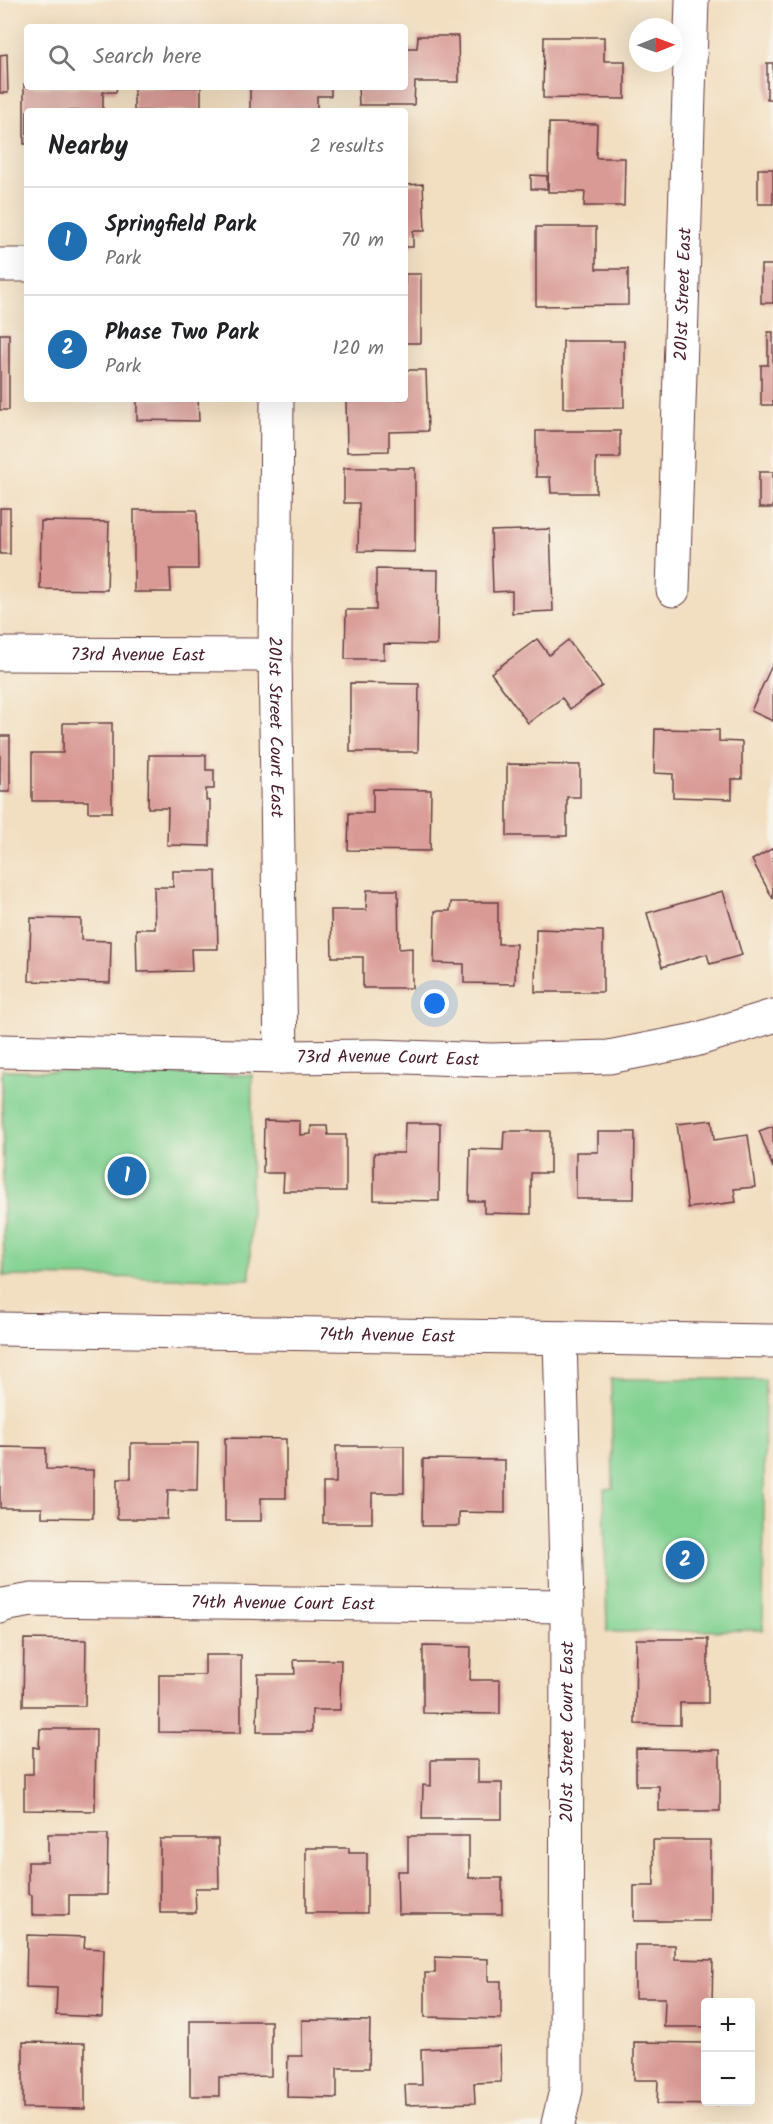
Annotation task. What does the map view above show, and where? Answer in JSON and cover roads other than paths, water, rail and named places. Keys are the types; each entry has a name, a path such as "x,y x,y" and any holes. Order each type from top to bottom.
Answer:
{"street":[{"name":"201st Street East","path":"673,590 692,0"},
{"path":"0,265 24,265"},
{"name":"201st Street Court East","path":"277,402 275,655 281,1057"},
{"name":"73rd Avenue East","path":"0,654 275,655"},
{"name":"73rd Avenue Court East","path":"0,1051 281,1057 376,1056 492,1060 609,1057 695,1040 773,1016"},
{"name":"74th Avenue East","path":"0,1329 773,1341"},
{"name":"201st Street Court East","path":"558,2124 566,2090 567,1606 560,1338"},
{"name":"74th Avenue Court East","path":"0,1607 32,1600 567,1606"}],"place":[{"name":"Springfield Park","path":"127,1176"},
{"name":"Phase Two Park","path":"685,1560"}]}
